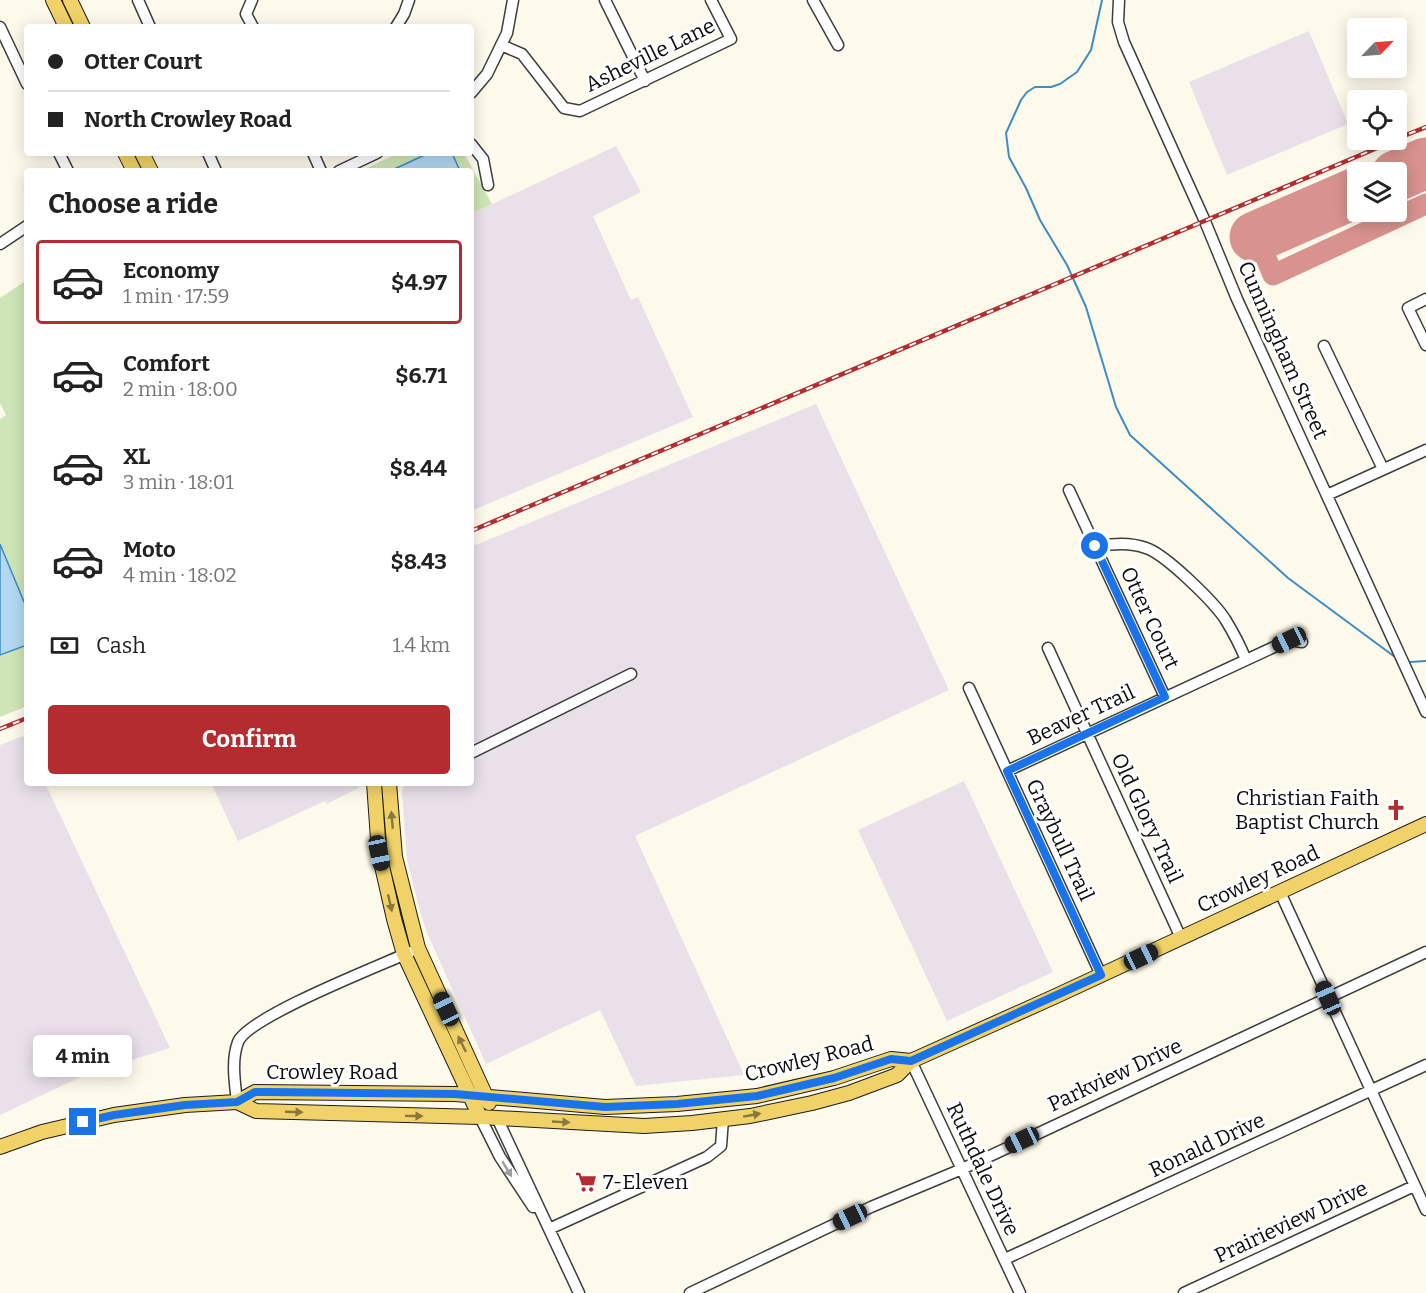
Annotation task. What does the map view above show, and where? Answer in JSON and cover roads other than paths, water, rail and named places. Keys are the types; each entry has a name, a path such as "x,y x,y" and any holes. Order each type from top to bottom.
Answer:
{"main road":[{"path":"53,0 65,24"},
{"path":"70,0 82,24"},
{"path":"374,786 379,853 404,954 480,1117"},
{"path":"389,786 395,857 418,948 496,1118"},
{"name":"Crowley Road","path":"237,1102 256,1111 480,1117 644,1126 750,1116 812,1103 897,1075 911,1061 1426,824"},
{"name":"Crowley Road","path":"237,1102 255,1092 266,1092 470,1095 605,1107 677,1104 757,1096 834,1078 891,1059 911,1061"},
{"path":"0,1146 42,1132 114,1115 185,1105 237,1102"}],"street":[{"path":"138,0 149,24"},
{"path":"251,24 246,14 252,0"},
{"path":"398,24 409,0"},
{"path":"474,89 487,74 507,33 513,0"},
{"path":"605,0 645,81"},
{"name":"Asheville Lane","path":"501,45 522,54 564,108 580,111 732,39 711,0"},
{"path":"813,0 838,45"},
{"name":"Cunningham Street","path":"1119,0 1118,22 1124,42 1426,712"},
{"path":"0,27 24,78"},
{"path":"474,148 483,159 488,185"},
{"path":"345,168 371,156"},
{"path":"0,244 24,228"},
{"path":"1426,299 1408,308 1426,345"},
{"path":"1324,346 1383,469"},
{"path":"1327,495 1426,450"},
{"name":"Otter Court","path":"1070,490 1165,697"},
{"path":"1095,546 1116,543 1132,544 1148,548 1160,556 1205,596 1223,616 1234,633 1246,660"},
{"name":"Beaver Trail","path":"1007,771 1289,640 1302,642"},
{"name":"Old Glory Trail","path":"1047,648 1181,938"},
{"path":"474,752 631,674"},
{"name":"Graybull Trail","path":"969,688 1101,975"},
{"path":"1280,892 1426,1210"},
{"path":"237,1102 234,1073 238,1041 253,1026 418,948"},
{"name":"Parkview Drive","path":"690,1293 871,1207 962,1168 1426,952"},
{"name":"Ruthdale Drive","path":"911,1061 1020,1293"},
{"name":"Ronald Drive","path":"1005,1259 1426,1065"},
{"path":"480,1117 515,1182 549,1229"},
{"path":"496,1118 579,1293"},
{"path":"549,1229 708,1157 721,1146 723,1119"},
{"name":"Prairieview Drive","path":"1184,1293 1414,1186"}],"water":[{"path":"422,156 453,156 459,168 396,168"},
{"path":"0,544 24,602 24,646 0,655"}],"waterway":[{"path":"1102,0 1091,50 1077,72 1060,84 1051,87 1035,87 1027,92 1006,133 1009,157 1040,220 1067,265 1086,307 1116,407 1130,435 1288,578 1395,657"},
{"path":"1410,662 1426,661"}],"railway":[{"path":"1407,135 1426,127"},
{"path":"474,530 1372,150"},
{"path":"0,729 24,719"}],"place":[{"name":"Christian Faith Baptist Church","path":"1396,810"},
{"name":"7-Eleven","path":"586,1182"}]}
